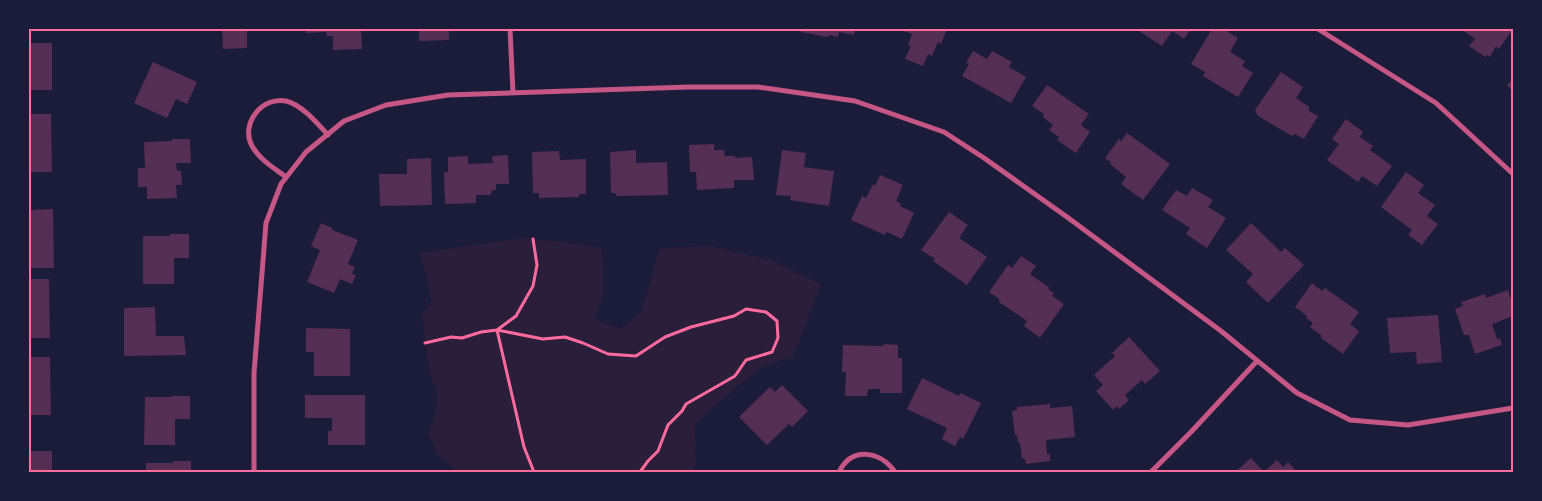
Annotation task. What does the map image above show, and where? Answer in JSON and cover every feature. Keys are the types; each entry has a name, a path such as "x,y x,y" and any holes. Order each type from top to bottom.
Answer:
{"street":[{"path":"510,29 513,93"},
{"path":"1318,29 1436,103 1513,174"},
{"path":"254,472 254,373 266,222 281,184 306,152 344,122 386,104 448,95 689,87 758,87 855,100 944,132 1067,217 1221,331 1297,393 1350,420 1408,425 1513,408"},
{"path":"286,177 267,164 251,144 249,137 250,122 256,112 265,104 279,100 287,101 303,111 328,135"},
{"path":"1151,472 1257,362"},
{"path":"839,472 841,467 849,460 859,455 870,454 880,457 896,472"}],"path":[{"path":"497,330 516,316 533,286 537,265 533,240"},
{"path":"425,343 451,337 462,338 481,332 497,330 543,339 565,337 608,354 636,356 665,337 692,326 734,316 746,309 766,312 777,321 778,338 772,352 746,360 735,376 686,404 682,412 668,425 658,451 640,472"},
{"path":"497,330 524,448 534,472"}],"shaded area":[{"path":"522,238 602,248 604,293 595,319 620,329 641,313 660,248 711,246 774,261 821,284 793,357 764,366 740,384 695,424 696,464 692,472 455,472 453,467 439,457 428,433 435,417 437,393 429,370 422,315 432,301 420,253"}],"building":[{"path":"222,29 247,29 247,48 223,49"},
{"path":"306,29 361,29 362,49 333,50 333,36 327,36 326,32 306,33"},
{"path":"419,29 449,29 449,40 419,41"},
{"path":"569,29 585,29 585,30 569,31"},
{"path":"802,29 855,29 854,35 839,32 838,37 829,35 828,37 801,32"},
{"path":"898,29 947,29 941,44 938,42 932,56 928,54 923,66 905,59 911,46 908,45 912,34"},
{"path":"1136,29 1191,29 1184,39 1172,31 1162,46"},
{"path":"1212,29 1223,29 1238,38 1230,52 1245,61 1242,66 1253,73 1238,97 1203,76 1205,72 1191,64"},
{"path":"1461,29 1513,29 1499,49 1496,46 1490,57 1487,55 1485,57 1469,46 1475,39"},
{"path":"29,43 52,43 52,90 29,90"},
{"path":"973,51 987,59 992,51 1012,62 1009,67 1026,77 1011,103 962,76 969,64 966,63"},
{"path":"153,62 197,82 187,104 176,99 167,118 134,103"},
{"path":"1281,72 1303,87 1296,98 1309,107 1309,111 1318,116 1304,139 1295,134 1292,136 1258,116 1255,110"},
{"path":"1513,79 1513,91 1507,85"},
{"path":"1047,85 1089,114 1081,125 1090,132 1076,153 1057,140 1059,137 1049,130 1053,125 1043,117 1044,114 1032,106"},
{"path":"29,114 51,114 52,172 29,172"},
{"path":"1346,119 1363,132 1360,137 1373,146 1370,150 1392,166 1377,186 1362,176 1358,182 1327,160 1339,144 1332,139"},
{"path":"1127,133 1170,164 1143,200 1121,184 1126,177 1105,158 1119,139 1121,141"},
{"path":"172,139 190,139 191,163 176,163 177,171 181,171 182,185 176,185 177,198 147,199 147,187 138,187 138,168 145,168 144,142 172,141"},
{"path":"714,144 714,150 724,150 725,156 735,156 735,158 752,157 754,180 734,180 734,188 697,190 696,172 690,172 689,145"},
{"path":"636,150 636,163 667,162 668,195 616,196 616,193 611,193 610,152"},
{"path":"782,150 806,153 804,167 834,171 829,206 790,200 791,196 776,195"},
{"path":"559,151 560,160 586,159 586,194 579,194 579,197 539,198 539,193 533,193 532,152"},
{"path":"508,155 509,184 496,184 496,190 491,191 491,195 476,195 476,203 445,204 444,172 448,172 448,157 468,156 468,164 493,163 492,156"},
{"path":"431,158 432,205 380,206 379,174 407,174 407,159"},
{"path":"1406,172 1424,185 1418,193 1435,205 1427,216 1438,224 1422,245 1408,235 1412,230 1381,207"},
{"path":"880,175 903,185 896,201 901,204 900,206 914,213 902,239 887,232 885,235 851,220 862,196 866,198"},
{"path":"1192,188 1213,200 1208,207 1226,218 1207,248 1186,234 1190,228 1162,210 1176,190 1187,196"},
{"path":"53,209 54,268 29,268 29,210"},
{"path":"949,212 968,225 959,238 987,257 967,285 921,250"},
{"path":"321,223 332,228 332,230 358,240 348,264 355,267 352,274 356,275 352,284 340,279 334,293 307,282 320,250 311,246"},
{"path":"1251,223 1281,252 1285,248 1304,265 1268,303 1246,282 1253,274 1226,250"},
{"path":"170,234 189,234 189,258 174,258 174,284 143,284 143,236 170,236"},
{"path":"1021,256 1036,266 1030,274 1050,288 1048,289 1054,293 1052,296 1064,304 1040,338 1024,326 1027,321 999,302 999,299 989,292 1008,265 1012,268"},
{"path":"29,279 49,279 50,338 29,338"},
{"path":"1312,283 1322,291 1325,288 1359,312 1350,324 1359,331 1343,354 1321,338 1322,336 1310,327 1313,323 1295,307"},
{"path":"1508,290 1513,307 1513,316 1492,324 1497,339 1500,338 1502,345 1475,354 1469,335 1464,335 1455,309 1463,306 1461,302 1485,294 1486,298"},
{"path":"155,307 156,336 184,336 186,355 124,356 124,308"},
{"path":"1438,315 1442,362 1417,364 1416,352 1390,353 1387,318"},
{"path":"306,328 350,329 350,376 314,376 314,352 306,352"},
{"path":"1129,337 1160,371 1145,384 1142,380 1125,395 1129,400 1119,409 1117,406 1113,410 1096,391 1103,385 1094,375 1115,356 1112,353"},
{"path":"884,344 898,345 898,358 902,358 902,393 880,393 880,389 868,389 867,396 845,396 846,372 842,372 843,345 883,346"},
{"path":"29,357 50,357 51,415 29,415"},
{"path":"922,378 959,396 960,393 981,403 963,439 960,437 955,446 942,439 947,428 907,409"},
{"path":"782,385 808,411 792,427 789,424 767,445 739,417 770,387 775,392"},
{"path":"305,395 365,395 365,445 328,445 328,431 332,431 332,418 305,418"},
{"path":"190,396 190,419 175,419 175,445 144,445 145,397"},
{"path":"1050,404 1050,408 1072,406 1075,437 1046,440 1047,454 1050,454 1050,461 1026,464 1025,459 1022,458 1017,435 1015,435 1012,411 1017,410 1017,407"},
{"path":"29,451 52,451 52,472 29,472"},
{"path":"1251,458 1264,472 1235,472"},
{"path":"1277,460 1283,467 1288,462 1297,472 1264,472"},
{"path":"173,461 191,461 191,472 146,472 146,463 173,463"}]}
